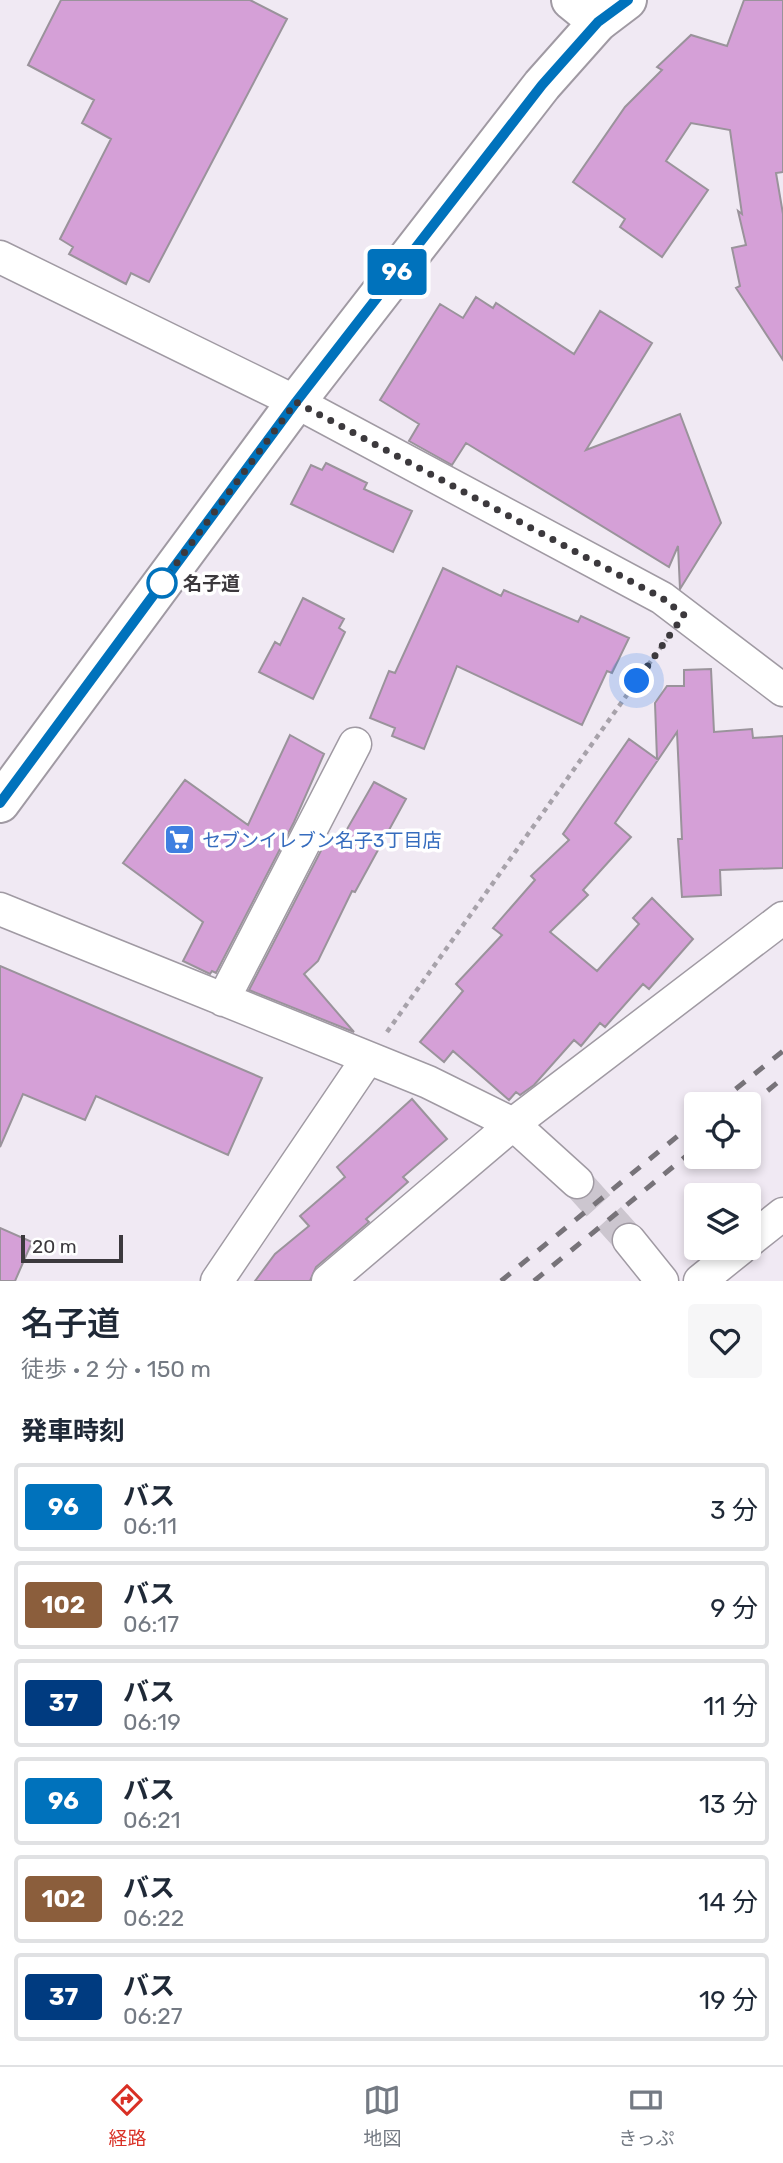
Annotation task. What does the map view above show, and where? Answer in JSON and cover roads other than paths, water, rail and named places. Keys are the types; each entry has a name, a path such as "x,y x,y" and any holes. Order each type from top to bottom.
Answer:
{"main road":[{"path":"0,803 296,402 542,85 584,11 628,0"}],"street":[{"path":"0,257 296,402 662,598 783,690"},
{"path":"223,1000 355,744"},
{"path":"0,909 428,1082 513,1124 577,1182"},
{"path":"328,1281 513,1124 783,918"},
{"path":"217,1281 368,1058"},
{"path":"761,1231 783,1214"},
{"path":"629,1240 662,1281"},
{"path":"700,1281 726,1260"}],"tunnel":[{"path":"577,1182 629,1240"}],"railway":[{"path":"732,1092 783,1051"},
{"path":"761,1096 783,1078"},
{"path":"501,1281 684,1131"},
{"path":"534,1281 684,1158"}],"place":[{"name":"名子道","path":"162,583"},
{"name":"セブンイレブン名子3丁目店","path":"179,840"}]}
